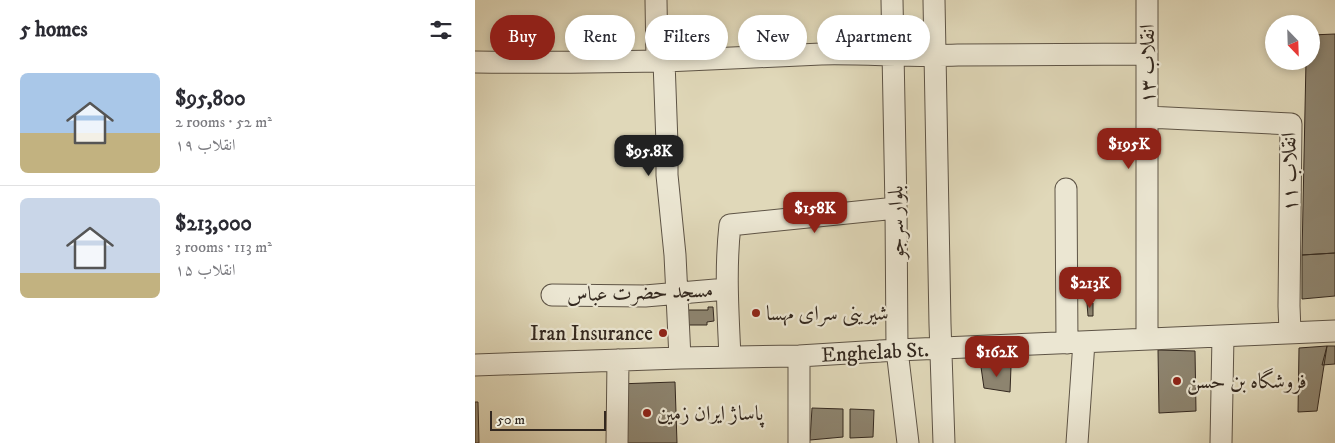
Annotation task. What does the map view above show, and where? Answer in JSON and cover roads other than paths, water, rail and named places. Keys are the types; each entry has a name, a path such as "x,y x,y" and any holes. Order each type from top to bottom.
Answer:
{"street":[{"path":"656,0 667,144 667,174 675,255 680,358"},
{"name":"بلوار سرجو","path":"892,0 892,15"},
{"name":"بلوار سرجو","path":"934,0 944,443"},
{"name":"انقلاب ۱۳","path":"1147,0 1147,339"},
{"path":"475,62 661,61 817,54"},
{"path":"930,56 1147,54"},
{"name":"بلوار سرجو","path":"893,60 897,350 908,443"},
{"name":"انقلاب ۱۱","path":"1147,117 1291,124 1290,332"},
{"path":"1066,189 1075,342 1077,443"},
{"path":"729,357 727,246 730,225 896,208"},
{"name":"مسجد حضرت عباس","path":"552,296 645,296 727,289"},
{"name":"Enghelab St.","path":"475,365 799,356 1335,330"},
{"path":"1221,443 1223,336"},
{"path":"799,356 799,443"},
{"path":"617,443 618,360"}],"place":[{"name":"شیرینی سرای مهسا","path":"756,313"},
{"name":"Iran Insurance","path":"663,333"},
{"name":"فروشگاه بن حسن","path":"1177,381"},
{"name":"پاساژ ایران زمین","path":"647,413"}]}
